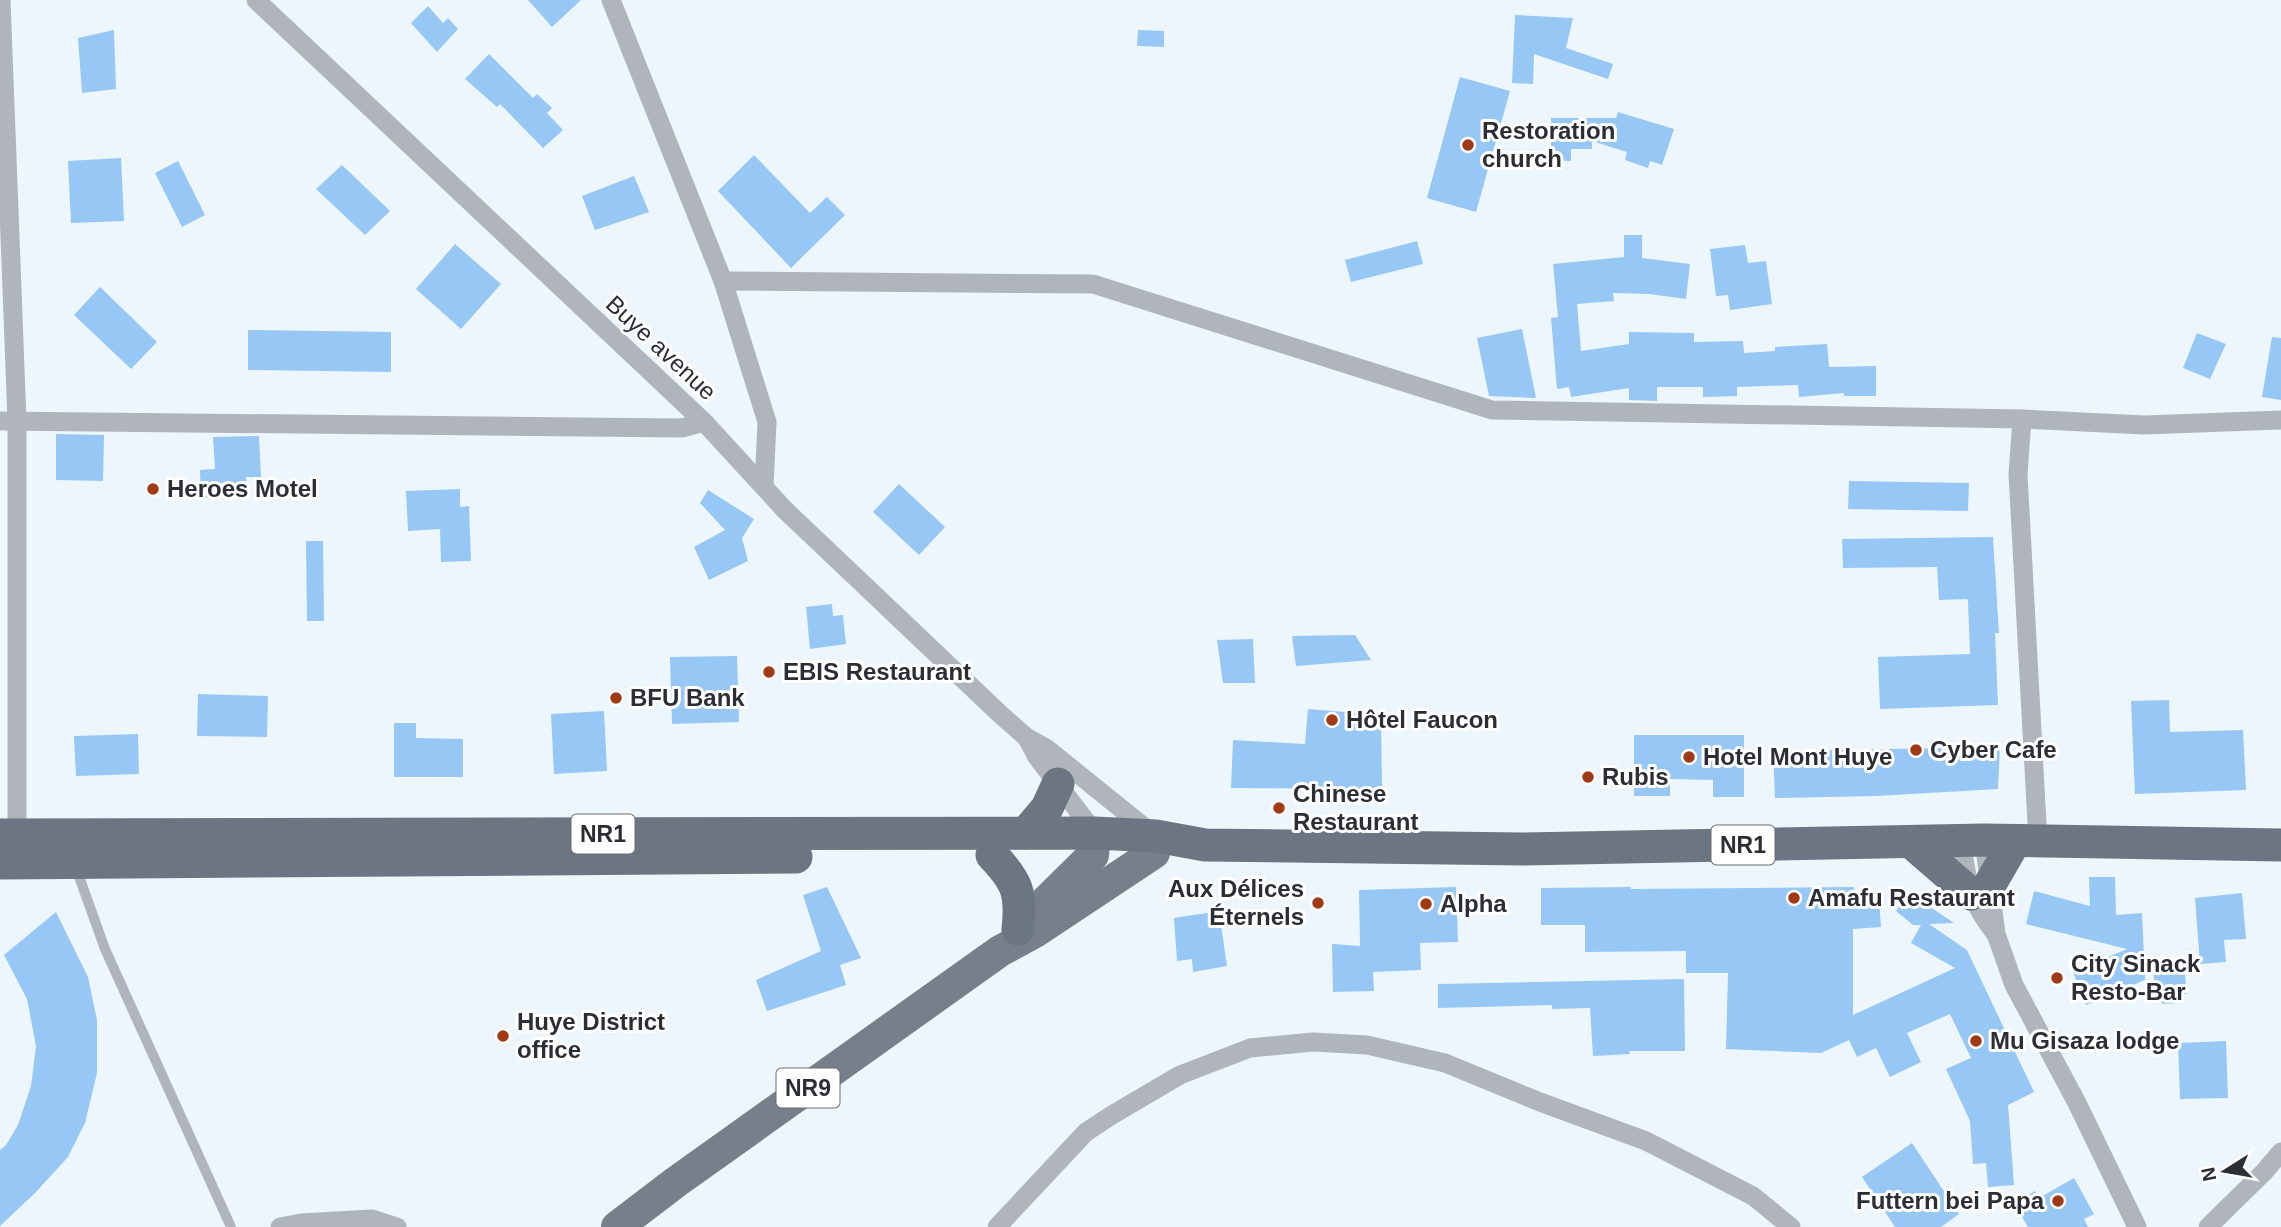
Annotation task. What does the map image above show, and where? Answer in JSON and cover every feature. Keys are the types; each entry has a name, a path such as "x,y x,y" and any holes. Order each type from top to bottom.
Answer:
{"highway":[{"path":"1026,833 1047,808 1058,784"},
{"name":"NR1","path":"9,849 879,845 1026,833 1094,844"},
{"name":"NR1","path":"879,845 992,855 1094,844 1523,849 1999,841 2281,845"},
{"path":"1912,842 1980,890 1999,841"},
{"path":"992,855 1009,873 1018,889 1020,906 1009,940"}],"main road":[{"name":"NR9","path":"617,1227 1009,940 1094,844"},
{"name":"NR9","path":"1009,940 1035,932 1155,845"}],"street":[{"path":"1,0 8,421 9,849"},
{"name":"Buye avenue","path":"256,0 704,422 804,528 1026,737"},
{"path":"611,0 723,281 767,422 764,487"},
{"path":"723,281 1093,284 1492,410 2022,419 2144,425 2281,420"},
{"path":"2022,419 1999,841 1980,890 2014,985 2077,1103 2137,1227"},
{"path":"8,421 668,428 682,428 704,422"},
{"path":"1026,737 1094,844"},
{"path":"1026,737 1046,748 1155,845"},
{"path":"997,1227 1086,1132 1123,1108 1180,1075 1250,1048 1313,1042 1367,1045 1445,1063 1539,1102 1646,1141 1753,1196 1791,1227"},
{"path":"2208,1227 2281,1152"},
{"path":"280,1227 301,1223 372,1219 397,1227"}],"lane":[{"path":"75,849 105,949 231,1227"}],"building":[{"path":"528,0 581,0 552,27"},
{"path":"428,6 443,23 448,18 458,29 437,52 411,23"},
{"path":"1515,15 1573,18 1566,48 1613,64 1608,79 1534,54 1533,84 1512,83"},
{"path":"114,30 116,89 82,93 78,38"},
{"path":"1138,30 1164,31 1164,47 1137,46"},
{"path":"489,54 533,98 537,94 552,108 547,113 563,130 543,148 500,104 497,107 465,79"},
{"name":"Restoration church","path":"1460,77 1510,91 1476,212 1427,198"},
{"path":"1618,112 1674,129 1662,165 1650,161 1648,168 1625,160 1627,152 1592,141 1592,149 1571,149 1571,161 1551,160 1551,118 1616,118"},
{"path":"754,155 810,213 827,197 845,215 791,268 718,191"},
{"path":"121,158 124,221 71,223 68,161"},
{"path":"178,161 205,215 182,227 155,173"},
{"path":"342,165 390,211 365,235 316,189"},
{"path":"634,176 649,212 595,230 582,196"},
{"path":"1624,235 1642,235 1642,258 1690,264 1686,299 1613,293 1614,301 1577,304 1581,351 1629,344 1629,332 1694,333 1694,342 1743,341 1744,353 1775,351 1775,347 1827,344 1829,367 1876,366 1876,396 1844,396 1844,393 1799,397 1798,385 1737,387 1737,396 1703,397 1703,387 1657,387 1657,401 1629,400 1629,388 1571,397 1569,387 1557,389 1551,318 1558,317 1553,264 1624,257"},
{"path":"1417,241 1423,264 1351,282 1345,260"},
{"path":"455,244 501,284 461,329 416,289"},
{"path":"1745,245 1748,263 1766,261 1772,304 1730,310 1728,295 1716,296 1710,249"},
{"path":"100,287 157,342 131,369 74,315"},
{"path":"1522,329 1536,398 1489,396 1477,338"},
{"path":"248,330 391,332 391,372 248,370"},
{"path":"2197,333 2226,344 2210,379 2183,368"},
{"path":"2272,337 2281,338 2281,400 2262,397"},
{"path":"56,434 104,435 103,481 56,480"},
{"path":"259,436 261,477 246,477 247,496 201,498 200,470 215,469 213,437"},
{"path":"1849,481 1969,483 1968,511 1848,509"},
{"path":"899,484 945,527 919,555 873,512"},
{"path":"460,489 460,507 469,506 471,561 441,562 440,529 408,531 406,491"},
{"path":"708,490 754,519 742,538 748,561 709,580 694,547 725,530 700,503"},
{"path":"1993,537 1999,633 1995,633 1998,705 1880,709 1878,657 1970,654 1968,601 1939,600 1937,567 1843,568 1842,539"},
{"path":"306,541 323,541 324,621 307,621"},
{"path":"832,604 833,616 843,615 846,644 810,649 806,607"},
{"path":"1355,635 1371,660 1296,666 1292,636"},
{"path":"1253,639 1255,683 1223,683 1217,640"},
{"path":"737,656 739,722 672,724 670,657"},
{"path":"198,694 268,696 267,737 197,736"},
{"path":"2169,700 2170,732 2243,730 2246,790 2135,794 2131,701"},
{"path":"1308,709 1381,715 1382,789 1231,788 1233,740 1305,744"},
{"path":"604,711 607,771 554,774 551,714"},
{"path":"394,723 416,723 416,738 463,739 463,777 394,777"},
{"path":"138,734 139,774 76,776 74,736"},
{"name":"Hotel Mont Huye","path":"1634,735 1744,735 1744,797 1713,797 1713,780 1670,779 1670,796 1634,796"},
{"path":"2000,747 1998,789 1775,798 1773,751"},
{"path":"2089,877 2115,877 2116,915 2142,913 2145,980 2086,1005 2073,972 2127,949 2026,924 2034,891 2090,906"},
{"path":"827,887 861,958 840,965 846,985 767,1011 756,980 821,951 803,895"},
{"path":"1456,887 1458,942 1420,943 1421,970 1373,972 1374,991 1333,992 1332,944 1360,946 1359,890"},
{"path":"1854,887 1853,899 1879,898 1881,927 1853,929 1853,1015 1955,968 1911,943 1921,925 1913,925 1896,911 1908,892 1954,923 1929,924 1967,950 2034,1092 2008,1105 2014,1185 1988,1187 1986,1163 1973,1164 1970,1121 1946,1069 1971,1058 1950,1014 1907,1033 1921,1062 1890,1077 1876,1048 1857,1057 1849,1040 1821,1053 1726,1049 1728,973 1686,973 1686,951 1585,952 1585,925 1541,925 1541,888"},
{"path":"2242,893 2246,939 2224,940 2226,962 2200,964 2195,898"},
{"path":"1219,911 1227,966 1193,972 1192,959 1177,961 1174,918"},
{"path":"56,912 88,977 97,1020 97,1073 85,1123 68,1157 0,1226 0,1150 18,1125 31,1086 36,1046 27,999 4,955"},
{"path":"2184,965 2187,994 2180,994 2181,1003 2162,1004 2161,996 2156,997 2153,969"},
{"path":"1684,979 1685,1051 1629,1051 1630,1054 1593,1056 1590,1008 1552,1009 1552,1005 1438,1008 1438,984"},
{"path":"2226,1041 2228,1098 2180,1099 2178,1043"},
{"path":"1912,1143 1959,1214 1941,1227 1895,1227 1862,1177"},
{"path":"2074,1178 2094,1214 2084,1219 2088,1227 2028,1227 2014,1204 2035,1191 2039,1198"}],"place":[{"name":"Restoration church","path":"1468,145"},
{"name":"Heroes Motel","path":"153,489"},
{"name":"EBIS Restaurant","path":"769,672"},
{"name":"BFU Bank","path":"616,698"},
{"name":"Hôtel Faucon","path":"1332,720"},
{"name":"Cyber Cafe","path":"1916,750"},
{"name":"Hotel Mont Huye","path":"1689,757"},
{"name":"Rubis","path":"1588,777"},
{"name":"Chinese Restaurant","path":"1279,808"},
{"name":"Amafu Restaurant","path":"1794,898"},
{"name":"Aux Délices Éternels","path":"1318,903"},
{"name":"Alpha","path":"1426,904"},
{"name":"City Sinack Resto-Bar","path":"2057,978"},
{"name":"Huye District office","path":"503,1036"},
{"name":"Mu Gisaza lodge","path":"1976,1041"},
{"name":"Futtern bei Papa","path":"2058,1201"}]}
